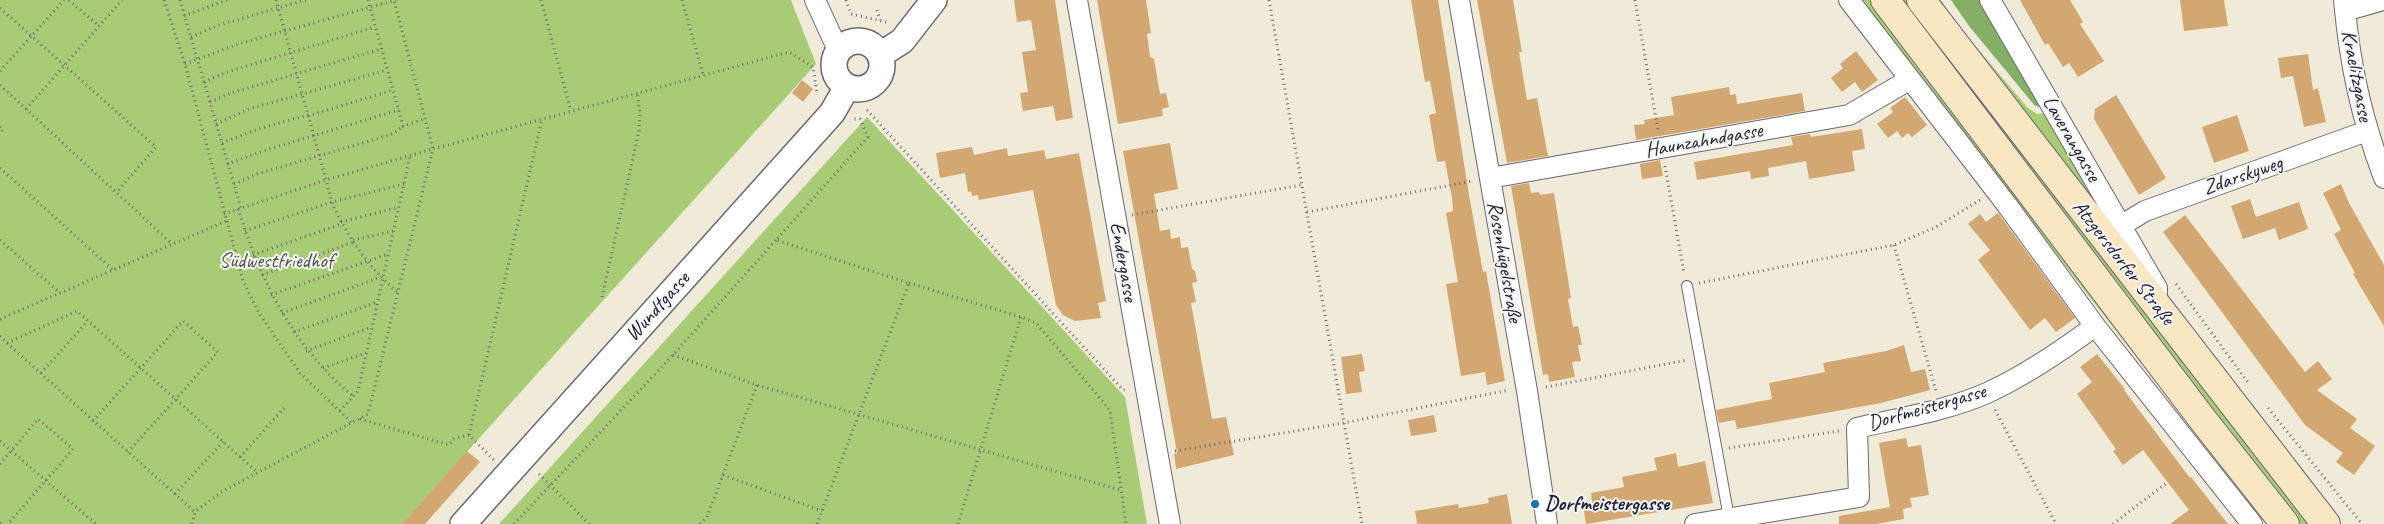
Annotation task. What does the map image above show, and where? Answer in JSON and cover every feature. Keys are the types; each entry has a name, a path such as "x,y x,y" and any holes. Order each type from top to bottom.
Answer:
{"main road":[{"name":"Atzgersdorfer Straße","path":"1885,0 2203,420 2285,524"},
{"name":"Atzgersdorfer Straße","path":"1921,0 2326,524"}],"street":[{"path":"815,0 838,50"},
{"path":"880,55 902,41 934,0"},
{"name":"Endergasse","path":"1077,0 1170,524"},
{"name":"Rosenhügelstraße","path":"1459,0 1526,389 1547,524"},
{"path":"1849,0 1995,189 2095,326 2252,524"},
{"name":"Laverangasse","path":"1990,0 2157,288 2156,306"},
{"path":"2345,5 2383,0"},
{"name":"Kraelitzgasse","path":"2345,5 2356,91 2367,131 2384,178"},
{"path":"860,40 869,43 880,55 881,72 872,85 855,89 847,87 835,75 834,58 838,50 852,41 860,40"},
{"name":"Haunzahndgasse","path":"1490,178 1850,114 1909,80"},
{"name":"Wundtgasse","path":"463,524 838,116 847,87"},
{"name":"Zdarskyweg","path":"2122,225 2144,210 2367,131"},
{"name":"Dorfmeistergasse","path":"1695,524 1859,497 1857,428 1941,409 1986,394 2051,358 2095,326"}],"lane":[{"path":"1686,286 1729,518"}],"path":[{"path":"0,71 64,0"},
{"path":"69,0 99,26"},
{"path":"26,109 122,0"},
{"path":"164,0 185,64 243,281 259,314 300,373 352,422"},
{"path":"180,0 253,255 282,313 306,351 353,396"},
{"path":"184,16 228,0"},
{"path":"276,0 332,202 341,223 367,260 382,278 398,292"},
{"path":"191,38 219,25 306,0"},
{"path":"368,0 403,126"},
{"path":"185,64 238,44 395,0 433,149 368,414 223,491 195,512 193,524"},
{"path":"541,0 571,111"},
{"path":"682,0 703,74"},
{"path":"846,0 851,14 890,23 902,41"},
{"path":"1269,0 1362,524"},
{"path":"0,8 156,146 116,193"},
{"path":"877,10 880,21"},
{"path":"204,82 227,72 376,28"},
{"path":"210,102 231,93 381,49"},
{"path":"224,214 326,180 433,149 789,52 813,67 817,102 838,116 860,119 868,136 673,355 514,524"},
{"path":"216,124 249,109 387,70"},
{"path":"0,85 172,244"},
{"path":"222,143 258,129 393,90"},
{"path":"602,297 640,131 637,92"},
{"path":"228,164 399,110"},
{"path":"867,110 1122,390 1146,386"},
{"path":"234,184 257,174 393,134 403,126 425,119"},
{"path":"469,435 542,119"},
{"path":"0,127 3,130 0,133"},
{"path":"340,411 358,390 410,156"},
{"path":"0,168 112,269"},
{"path":"1307,212 1490,178"},
{"path":"245,232 332,202 404,184"},
{"path":"1115,218 1301,185"},
{"path":"1686,286 1894,245 1936,227 1995,189"},
{"path":"253,255 341,223 399,207"},
{"path":"0,319 226,221"},
{"path":"262,275 354,241 394,231"},
{"path":"0,240 60,293"},
{"path":"776,240 1036,323 1110,410 1126,524"},
{"path":"1894,245 1941,409"},
{"path":"272,294 388,254"},
{"path":"282,313 382,278"},
{"name":"Atzgersdorfer Straße","path":"2173,279 2254,391"},
{"path":"817,524 909,283"},
{"path":"294,332 378,302"},
{"path":"7,343 77,311 256,472"},
{"path":"958,524 1021,317"},
{"path":"41,373 88,321"},
{"path":"93,421 183,321 218,352 128,452"},
{"path":"306,351 373,327"},
{"path":"0,336 195,512"},
{"path":"323,368 367,352"},
{"path":"673,355 757,385 1120,490"},
{"path":"1158,454 1344,423 1700,358"},
{"path":"700,524 707,517 757,385"},
{"path":"1986,394 2056,524"},
{"path":"2266,406 2362,524"},
{"path":"240,457 284,408"},
{"path":"359,419 449,445 454,439 469,435"},
{"path":"0,464 38,420 73,450 8,524"},
{"path":"1716,450 1857,428"},
{"path":"469,435 509,473"},
{"path":"0,441 96,524"},
{"path":"175,494 223,442"},
{"path":"539,474 589,524"},
{"path":"723,475 822,510"},
{"path":"2113,524 2168,482"}],"green space":[{"name":"Südwestfriedhof","path":"0,0 791,0 816,64 402,524 0,524"},
{"path":"1859,0 1870,0 2274,524 2266,524"},
{"path":"1895,0 1907,0 2312,524 2300,524"},
{"path":"1932,0 1941,0 1960,28 2028,108 2037,114 2046,113 2130,253"},
{"path":"1951,0 1986,0 2052,109 2035,106 1969,26"},
{"path":"867,117 1125,397 1147,524 499,524"}],"building":[{"path":"1014,0 1055,0 1073,118 1056,121 1053,106 1023,111 1020,93 1028,92 1022,52 1036,50 1031,20 1017,22"},
{"path":"1097,0 1146,0 1151,33 1147,34 1150,57 1154,59 1160,94 1166,93 1169,107 1162,109 1163,116 1118,124"},
{"path":"1411,0 1438,0 1469,195 1483,272 1486,271 1505,381 1487,385 1485,372 1461,376 1446,284 1458,282 1446,213 1453,211 1452,198 1445,161 1437,162 1429,115 1436,113 1430,81 1425,82"},
{"path":"1477,0 1513,0 1522,52 1519,52 1527,100 1537,98 1548,156 1507,163"},
{"path":"2020,0 2070,0 2083,22 2080,24 2104,61 2078,77 2069,63 2063,67 2048,43 2045,45"},
{"path":"2180,0 2224,0 2228,26 2184,31"},
{"path":"1856,51 1878,80 1862,92 1855,82 1842,92 1831,78 1843,68 1840,64"},
{"path":"2308,54 2313,90 2318,88 2326,122 2304,127 2293,76 2281,78 2278,58"},
{"path":"802,80 813,89 803,102 792,93"},
{"path":"1729,87 1730,95 1736,94 1737,104 1802,93 1805,111 1636,140 1634,125 1645,124 1644,120 1674,115 1671,97"},
{"path":"2116,95 2166,178 2139,195 2094,119 2095,109"},
{"path":"1905,97 1927,125 1912,137 1908,133 1902,138 1897,131 1888,138 1877,124 1893,112 1890,108"},
{"path":"2237,115 2249,151 2214,163 2202,127"},
{"path":"1862,129 1865,149 1852,151 1855,171 1809,179 1806,161 1768,168 1769,176 1751,179 1750,171 1697,180 1694,162 1793,145 1791,137 1810,134 1811,137"},
{"path":"1170,143 1178,189 1154,194 1160,231 1170,229 1171,239 1180,237 1181,248 1188,247 1192,269 1195,271 1197,282 1192,283 1196,302 1191,303 1212,419 1226,417 1234,455 1176,469 1174,454 1177,453 1123,151"},
{"path":"972,147 974,155 1007,148 1008,156 1044,150 1046,159 1079,153 1106,301 1098,303 1101,318 1075,321 1063,315 1056,305 1033,190 979,200 978,195 972,196 971,191 968,192 965,173 940,178 936,153"},
{"path":"1660,160 1663,176 1642,179 1640,164"},
{"path":"1529,183 1531,193 1539,192 1540,195 1554,193 1571,298 1568,299 1573,327 1578,326 1582,345 1578,345 1581,361 1572,362 1575,377 1549,382 1548,374 1543,375 1511,186"},
{"path":"2341,184 2349,203 2384,265 2384,326 2353,274 2355,273 2334,234 2341,230 2323,193"},
{"path":"2250,199 2256,217 2299,202 2308,229 2279,240 2275,228 2243,239 2231,206"},
{"path":"1998,213 2075,318 2056,332 2045,318 2030,330 1978,260 1990,250 1968,224 1980,214 1986,222"},
{"path":"2185,215 2305,372 2318,361 2332,379 2317,390 2357,419 2350,428 2375,446 2354,475 2336,462 2343,453 2305,425 2163,232"},
{"path":"1904,345 1911,372 1925,369 1930,390 1881,403 1737,429 1735,420 1719,423 1716,410 1772,399 1769,383 1825,372 1823,363 1886,351"},
{"path":"1362,354 1365,371 1359,372 1362,392 1346,394 1341,357"},
{"path":"2097,354 2190,478 2228,524 2170,524 2189,510 2143,450 2123,465 2113,451 2116,449 2077,394 2092,382 2080,367"},
{"path":"1434,415 1437,432 1411,436 1408,420"},
{"path":"1906,438 1908,447 1921,445 1929,495 1910,498 1912,507 1903,509 1904,519 1876,524 1839,524 1839,516 1890,507 1879,443"},
{"path":"467,451 480,462 425,524 402,524"},
{"path":"1676,453 1678,467 1705,461 1713,503 1586,524 1583,505 1592,503 1591,493 1624,487 1622,477 1657,470 1654,458"},
{"path":"1507,494 1512,524 1417,524 1415,511 1458,504 1459,508 1489,503 1488,498"}],"place":[{"name":"Dorfmeistergasse","path":"1535,504"}]}
